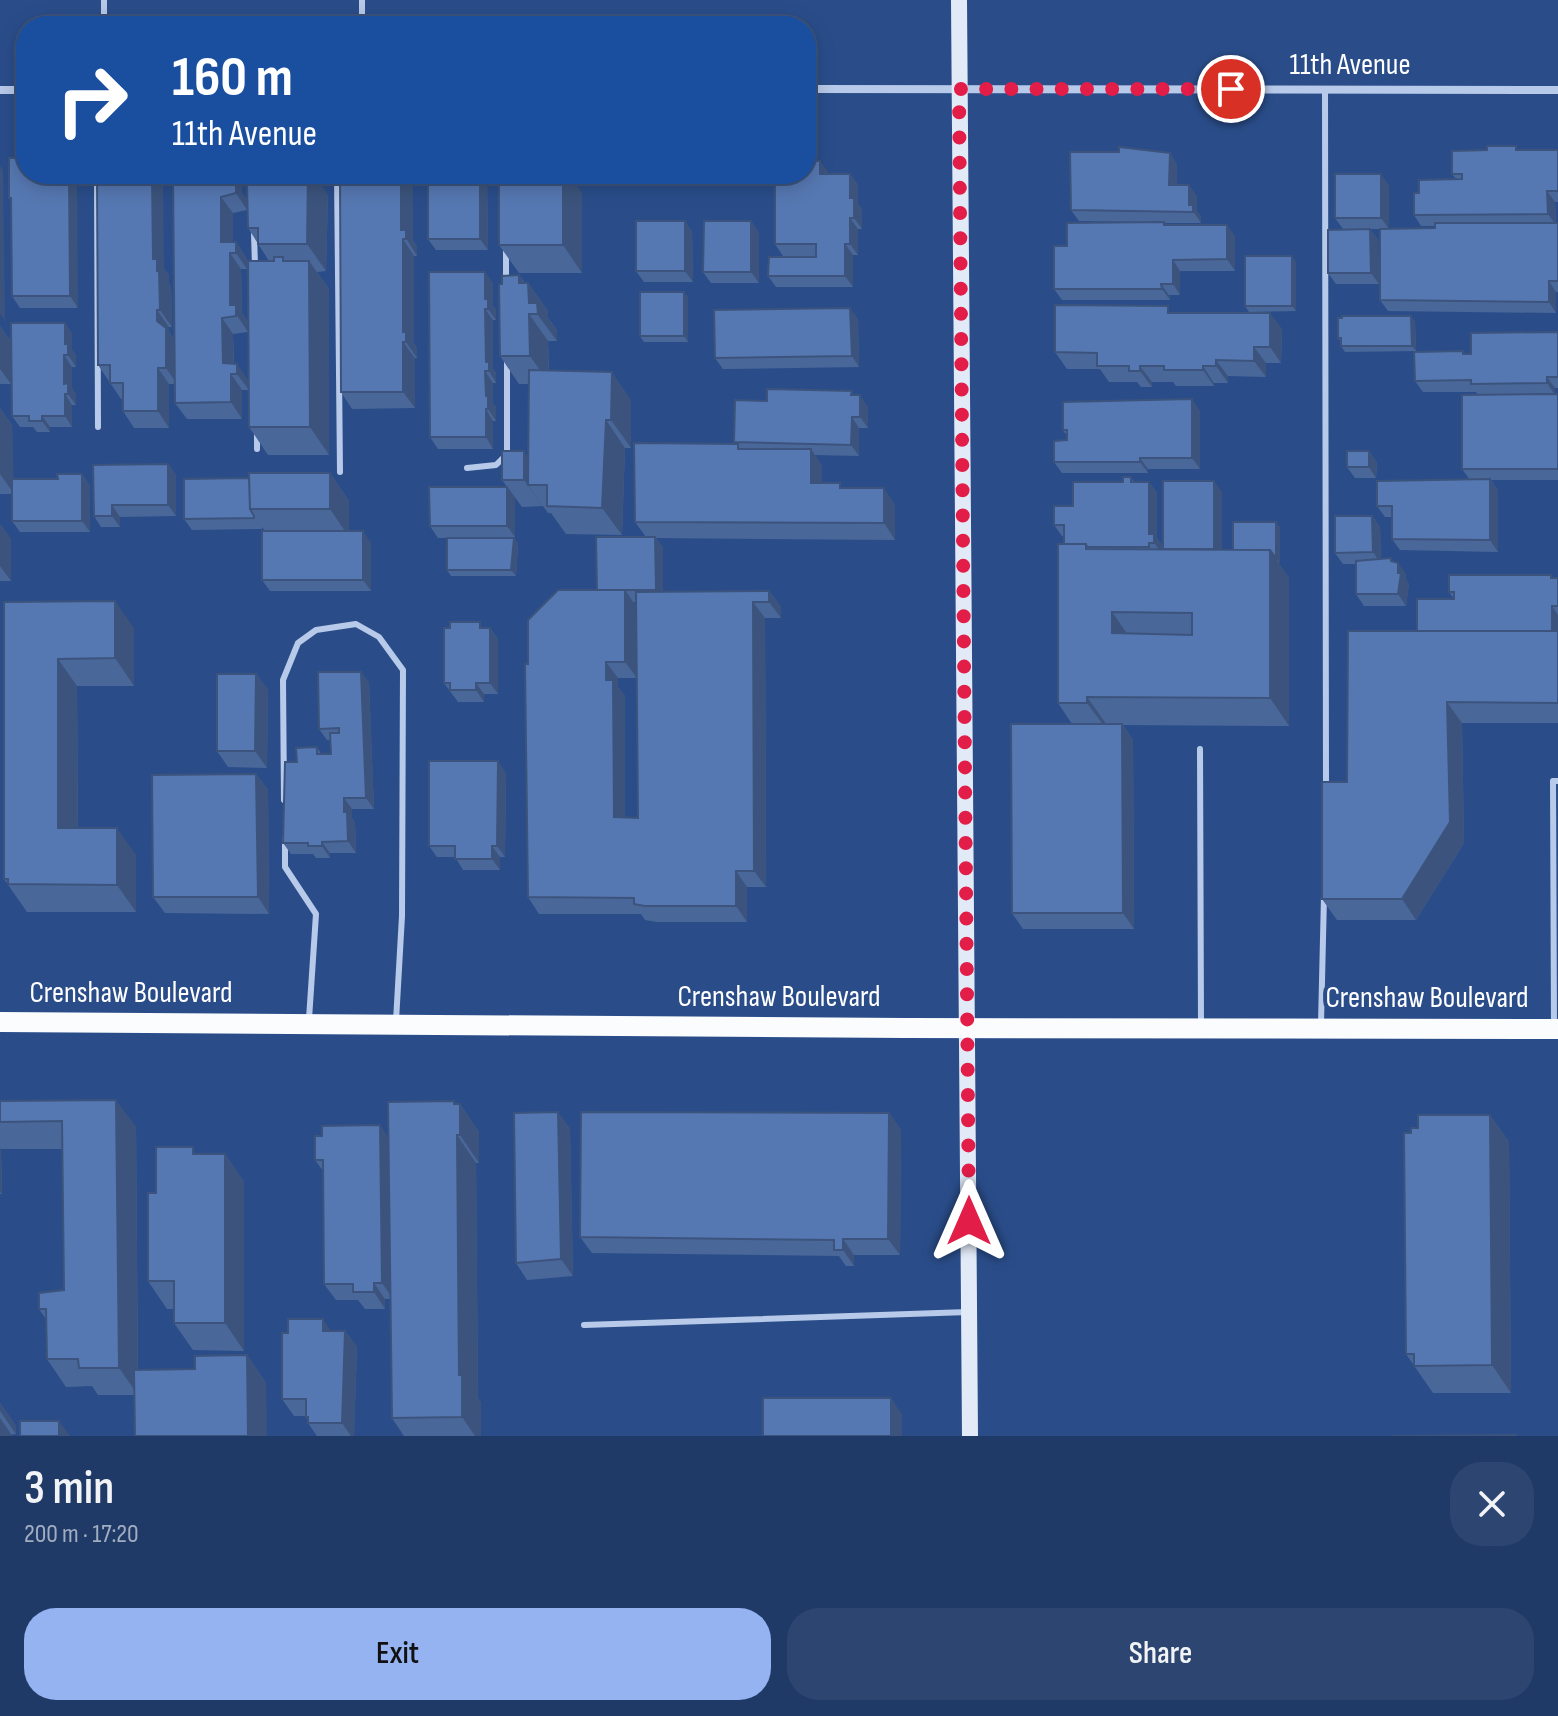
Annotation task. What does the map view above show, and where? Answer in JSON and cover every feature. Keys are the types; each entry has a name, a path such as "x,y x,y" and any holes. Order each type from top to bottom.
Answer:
{"main road":[{"name":"Crenshaw Boulevard","path":"0,1022 1556,1029"}],"street":[{"path":"959,0 970,1436"},
{"name":"11th Avenue","path":"816,89 1558,90"}],"lane":[{"path":"1325,89 1326,796"},
{"path":"97,184 98,427"},
{"path":"253,184 254,205"},
{"path":"337,184 340,472"},
{"path":"254,220 255,281"},
{"path":"505,237 506,284"},
{"path":"467,468 496,465 507,454 507,347"},
{"path":"257,419 257,449"},
{"path":"284,805 283,680 298,643 316,630 356,624 379,637 403,670 402,916 396,1024"},
{"path":"1200,749 1201,1028"},
{"path":"1556,1029 1553,781 1558,781"},
{"path":"285,836 285,867 316,914 309,1024"},
{"path":"1321,1028 1324,888"},
{"path":"584,1325 969,1312"}],"building":[{"path":"1487,146 1558,150 1558,191 1547,191 1548,214 1414,215 1414,193 1419,193 1419,180 1462,179 1462,174 1452,174 1452,151 1487,150"},
{"path":"1119,147 1170,153 1169,185 1189,185 1189,205 1193,205 1193,212 1071,210 1070,152 1119,152"},
{"path":"9,158 16,158 16,184 69,184 70,296 12,296"},
{"path":"816,161 820,161 820,174 850,174 854,218 850,218 850,244 845,244 845,276 768,276 769,257 816,257 816,244 775,244 775,184 816,184"},
{"path":"1335,174 1381,174 1381,218 1335,218"},
{"path":"97,184 152,184 153,259 157,259 159,271 160,310 157,310 157,321 166,328 166,368 158,368 158,411 123,411 123,383 110,383 110,365 98,365"},
{"path":"173,184 236,184 236,193 221,197 221,242 236,242 236,253 230,253 230,305 236,305 236,316 222,318 223,363 237,364 237,374 231,374 231,402 175,403"},
{"path":"247,184 308,184 307,244 258,244 258,228 248,228"},
{"path":"340,184 401,184 401,230 406,230 406,239 403,239 403,332 406,332 406,342 403,342 403,392 341,392"},
{"path":"428,184 480,184 480,239 428,239"},
{"path":"499,184 563,184 563,245 499,245"},
{"path":"636,221 685,221 685,271 636,271"},
{"path":"704,221 751,221 751,272 703,272"},
{"path":"1164,222 1164,225 1227,225 1227,259 1173,260 1173,284 1161,284 1162,289 1054,289 1054,246 1067,246 1067,223"},
{"path":"1435,223 1558,223 1558,281 1549,281 1549,302 1380,300 1380,229 1435,228"},
{"path":"1370,229 1371,273 1328,273 1328,230"},
{"path":"1245,256 1292,256 1292,306 1245,306"},
{"path":"274,257 283,257 283,261 309,261 310,427 249,427 248,261 274,261"},
{"path":"429,272 485,272 485,299 488,299 488,309 485,309 486,362 489,362 489,371 485,371 488,396 486,437 430,437"},
{"path":"519,275 519,283 528,283 529,303 537,303 538,314 529,314 530,356 500,356 499,284 502,284 502,276"},
{"path":"640,292 684,292 684,336 640,336"},
{"path":"1055,305 1168,306 1168,313 1270,313 1270,347 1254,347 1254,361 1216,360 1216,366 1203,366 1203,370 1164,370 1164,366 1140,366 1140,371 1129,371 1129,366 1097,366 1097,353 1055,352"},
{"path":"850,308 852,356 715,358 714,310"},
{"path":"1411,316 1412,346 1341,346 1338,318"},
{"path":"11,323 65,323 68,355 64,355 64,384 68,383 68,394 65,394 65,416 42,416 42,421 29,421 29,416 12,416"},
{"path":"1558,332 1558,377 1547,377 1547,383 1415,381 1414,352 1463,351 1463,354 1471,354 1471,333"},
{"path":"529,370 612,372 611,420 606,420 602,508 547,506 547,485 528,485"},
{"path":"767,389 852,391 851,395 860,395 860,417 852,417 851,445 734,442 735,400 767,401"},
{"path":"1558,394 1558,469 1462,469 1462,395"},
{"path":"1192,399 1192,458 1140,458 1140,462 1054,462 1054,441 1067,440 1067,430 1063,430 1063,402"},
{"path":"634,443 738,444 738,449 811,449 811,483 840,483 840,488 884,488 884,523 635,522"},
{"path":"502,451 524,451 524,480 502,480"},
{"path":"1347,451 1369,451 1369,467 1347,467"},
{"path":"168,464 168,505 112,505 112,516 94,516 93,465"},
{"path":"249,473 330,473 330,509 250,509"},
{"path":"57,474 82,474 82,521 12,521 12,479 58,479"},
{"path":"1123,477 1131,477 1131,482 1149,482 1149,534 1154,534 1154,543 1149,543 1149,547 1064,544 1064,525 1054,525 1054,506 1073,506 1073,482 1123,482"},
{"path":"249,478 250,509 254,518 184,519 184,479"},
{"path":"1490,479 1490,540 1392,539 1392,506 1377,506 1377,481"},
{"path":"1163,481 1214,481 1214,549 1163,549"},
{"path":"429,487 507,487 507,526 430,526"},
{"path":"1335,516 1372,516 1373,552 1335,553"},
{"path":"1233,522 1276,522 1276,558 1270,550 1233,550"},
{"path":"262,531 363,531 363,580 262,580"},
{"path":"596,537 655,537 656,590 597,590"},
{"path":"447,538 514,538 511,570 447,570"},
{"path":"1058,544 1086,544 1086,549 1270,550 1270,698 1087,697 1087,703 1058,703","holes":["1112,612 1192,613 1192,635 1112,633"]},
{"path":"1391,558 1391,561 1398,563 1398,573 1401,573 1398,594 1356,594 1356,561"},
{"path":"1449,575 1551,575 1551,578 1558,578 1558,606 1552,606 1552,631 1417,631 1417,599 1454,599 1454,592 1449,592"},
{"path":"558,590 625,590 625,662 606,662 606,680 613,680 614,817 638,818 636,592 769,591 769,602 753,602 754,871 736,871 736,906 645,906 634,904 634,898 528,897 525,664 528,664 528,620"},
{"path":"115,601 115,658 58,659 58,828 117,828 117,885 8,884 8,879 4,879 4,602"},
{"path":"450,622 480,622 480,628 490,628 490,683 476,683 476,690 450,690 450,683 444,683 444,628 450,628"},
{"path":"1348,631 1558,631 1558,703 1447,702 1450,822 1402,899 1322,899 1322,782 1347,782"},
{"path":"318,672 361,672 366,798 344,798 348,841 322,842 322,846 283,843 285,762 297,762 296,748 317,747 317,754 331,754 330,733 339,733 339,728 319,729"},
{"path":"217,674 256,674 255,751 217,751"},
{"path":"1011,724 1122,724 1123,913 1012,913"},
{"path":"429,761 498,761 497,846 492,846 492,859 455,859 455,846 429,846"},
{"path":"256,774 258,897 153,897 152,775"},
{"path":"116,1100 119,1368 79,1368 78,1359 47,1359 46,1309 39,1309 39,1293 64,1290 62,1121 0,1122 0,1101"},
{"path":"454,1101 454,1104 460,1104 460,1135 457,1135 462,1417 392,1418 388,1102"},
{"path":"558,1112 561,1259 516,1263 514,1113"},
{"path":"581,1112 889,1113 888,1239 843,1239 843,1250 834,1250 834,1240 580,1237"},
{"path":"1418,1115 1490,1115 1492,1365 1414,1366 1414,1354 1406,1354 1404,1133 1418,1128"},
{"path":"380,1125 382,1283 374,1283 374,1292 353,1292 353,1284 324,1284 323,1160 315,1160 315,1136 322,1136 322,1126"},
{"path":"156,1147 193,1147 193,1154 225,1154 225,1323 174,1323 174,1281 148,1281 148,1193 156,1193"},
{"path":"288,1319 323,1319 323,1331 345,1331 342,1423 308,1423 306,1399 282,1399 282,1333 288,1333"},
{"path":"247,1355 248,1436 135,1436 134,1370 195,1369 195,1356"},
{"path":"763,1398 891,1398 891,1436 763,1436"},
{"path":"20,1421 59,1421 59,1436 20,1436"},
{"path":"1516,1435 1516,1436 1391,1436"}],"route":[{"path":"969,1221 959,89 1231,89"}]}
